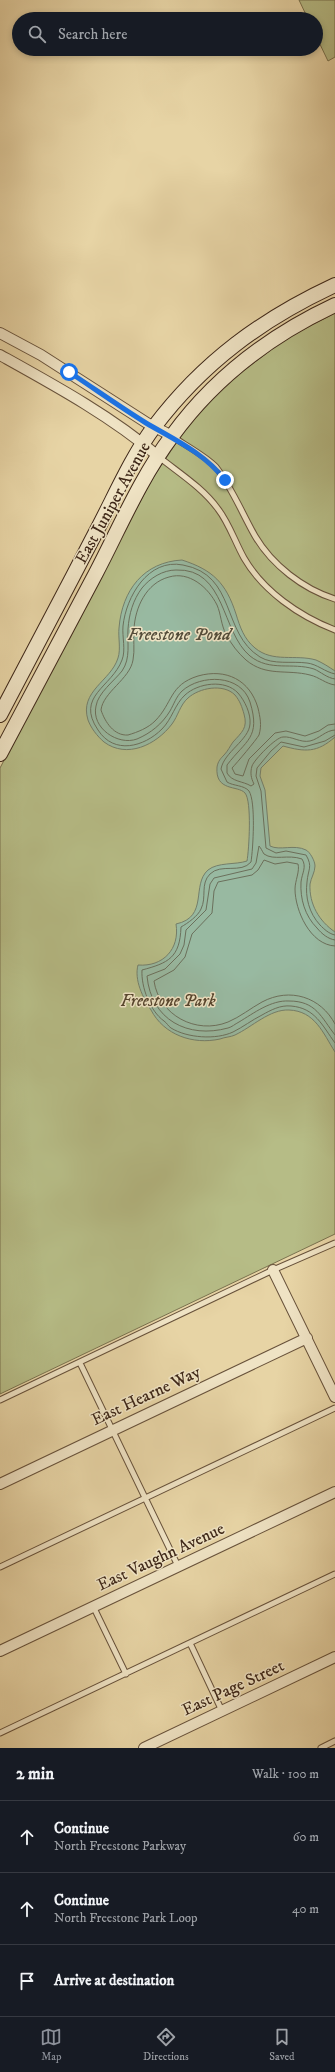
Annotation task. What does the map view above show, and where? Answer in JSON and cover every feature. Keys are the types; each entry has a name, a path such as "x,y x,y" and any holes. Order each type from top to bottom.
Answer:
{"street":[{"name":"East Juniper Avenue","path":"0,715 143,444 155,427 207,369 252,331 301,301 335,285"},
{"name":"East Juniper Avenue","path":"0,754 132,502 158,456 172,436 212,388 245,360 287,330 335,305"},
{"path":"0,333 41,355 155,427 172,436"},
{"path":"0,355 44,380 143,444 158,456"},
{"path":"273,1270 335,1397"},
{"name":"East Hearne Way","path":"0,1484 307,1338"},
{"name":"East Vaughn Avenue","path":"0,1650 335,1492"},
{"name":"East Page Street","path":"144,1748 335,1657"}],"lane":[{"path":"172,436 214,465 225,480 256,538 272,558 294,578 310,588 335,599"},
{"path":"158,456 208,496 219,510 244,558 260,581 302,614 335,630"},
{"path":"0,1400 273,1270 335,1243"},
{"path":"80,1363 178,1566"},
{"path":"0,1568 335,1408"},
{"path":"0,1733 335,1574"},
{"path":"93,1606 126,1674"},
{"path":"190,1643 222,1711"},
{"path":"321,1748 335,1741"}],"green space":[{"path":"299,0 335,0 335,57 328,61 323,51 323,12 305,12"},
{"name":"Freestone Park","path":"335,313 335,1234 0,1394 0,768 151,481 192,419 218,390 287,338"}],"water":[{"name":"Freestone Pond","path":"182,560 210,573 223,586 232,603 243,632 248,641 255,648 262,653 277,657 308,658 316,660 335,671 335,737 322,746 310,750 283,746 261,768 260,776 265,790 270,846 278,848 301,848 308,851 315,866 310,884 313,905 324,923 335,932 335,1052 322,1031 312,1019 298,1011 289,1010 275,1012 235,1035 220,1039 200,1041 180,1036 171,1032 157,1019 145,1000 138,983 138,965 155,963 168,955 175,941 177,933 176,924 193,915 198,900 200,884 203,876 208,870 212,867 247,861 248,855 249,805 247,798 245,793 242,791 223,784 217,775 219,761 245,726 243,711 240,702 235,695 230,691 218,688 205,689 198,692 188,698 172,724 158,738 141,747 131,749 113,747 104,742 94,732 88,720 86,710 88,701 114,666 118,658 121,614 130,590 137,580 146,572 169,562"}],"route":[{"path":"69,372 147,423 172,436 214,465 225,480"}]}
